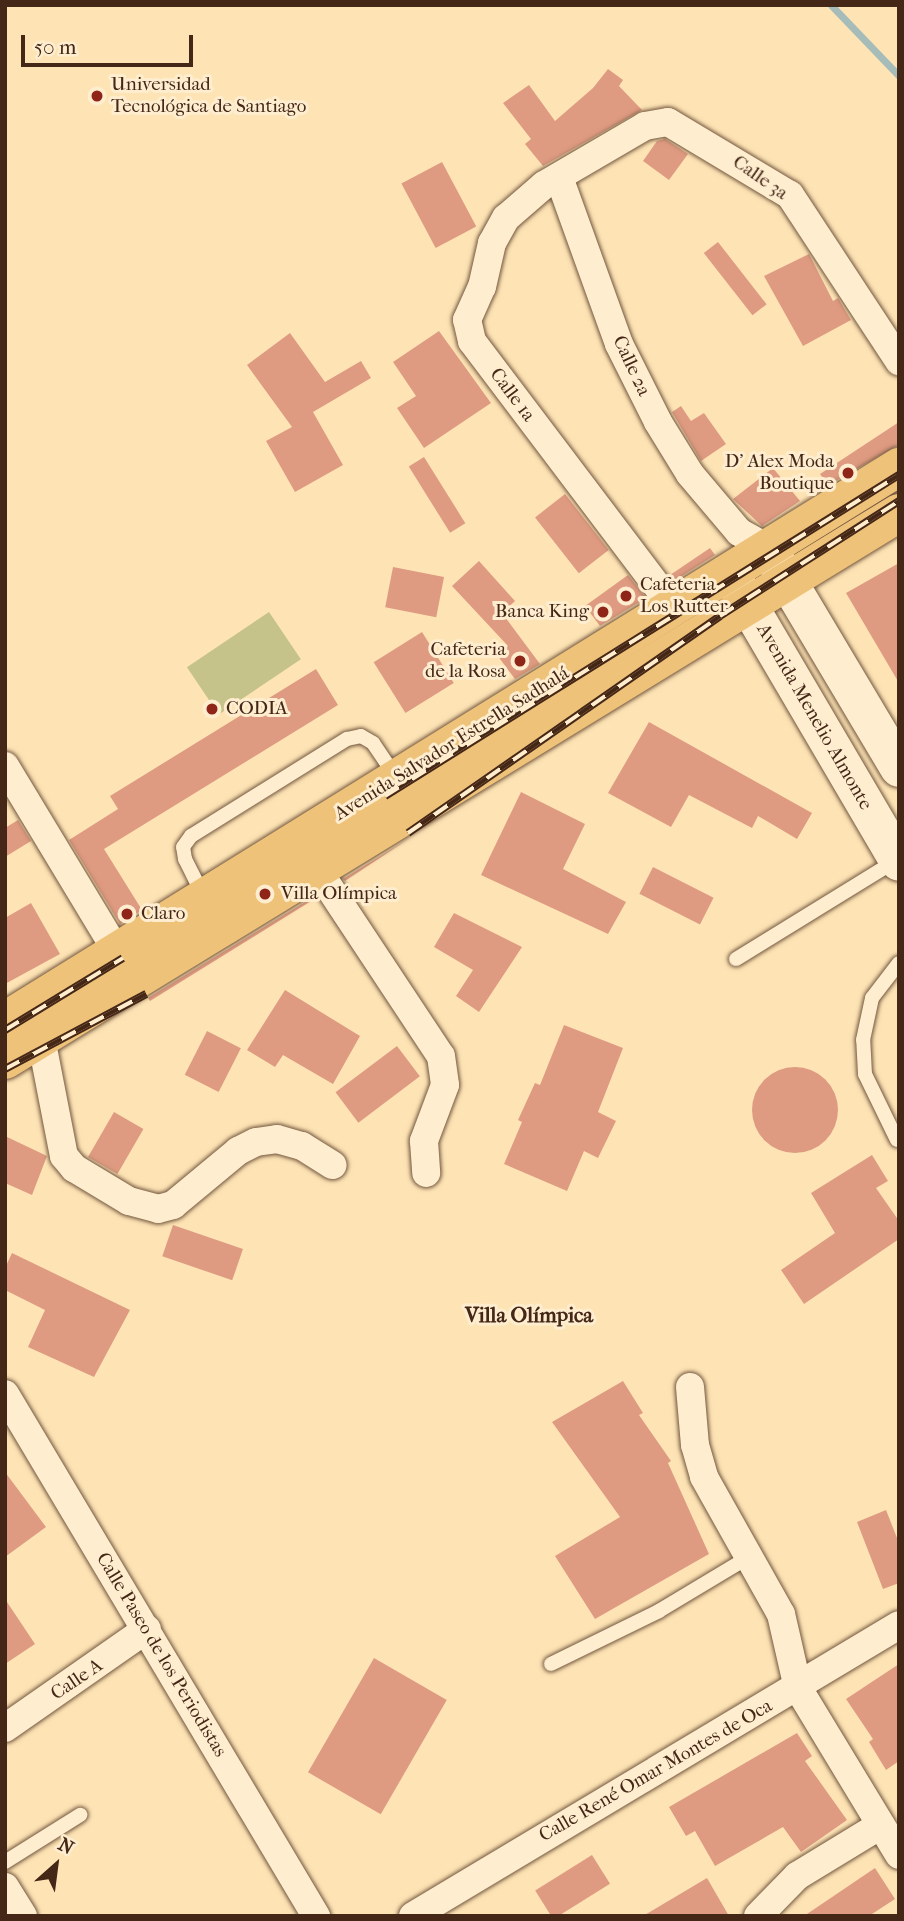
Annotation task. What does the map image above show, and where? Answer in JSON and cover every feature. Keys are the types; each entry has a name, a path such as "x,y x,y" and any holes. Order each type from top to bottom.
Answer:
{"main road":[{"name":"Avenida Salvador Estrella Sadhalá","path":"5,1021 729,572 753,540 899,467"},
{"name":"Avenida Salvador Estrella Sadhalá","path":"5,1060 899,513"}],"street":[{"name":"Calle 3a","path":"560,180 645,126 668,122 710,143 790,195 899,361"},
{"name":"Calle 2a","path":"560,180 619,344 657,422 691,474 753,540"},
{"name":"Calle 1a","path":"560,180 544,186 498,229 467,331 673,607"},
{"path":"753,540 787,582 899,768"},
{"name":"Avenida Menelio Almonte","path":"729,572 898,860"},
{"path":"5,766 117,952"},
{"path":"317,869 441,1056 445,1085 424,1141 426,1173"},
{"path":"41,1038 64,1156 74,1168 129,1201 158,1209 173,1205 238,1151 257,1142 277,1139 302,1146 333,1165"},
{"path":"690,1387 695,1445 705,1476 781,1614 798,1688 899,1855"},
{"name":"Calle Paseo de los Periodistas","path":"5,1394 316,1916"},
{"name":"Calle René Omar Montes de Oca","path":"412,1916 899,1626"},
{"name":"Calle A","path":"5,1728 147,1629"},
{"path":"758,1916 797,1876 881,1825"},
{"path":"5,1887 23,1916"}],"lane":[{"path":"204,898 183,847 202,829 347,739 361,736 373,743 397,779"},
{"path":"736,959 898,860"},
{"path":"897,1140 865,1073 863,1032 872,998 899,963"},
{"path":"551,1664 659,1611 749,1557"},
{"path":"5,1862 80,1815"}],"shaded area":[{"path":"269,612 301,659 219,715 187,667"}],"building":[{"path":"608,69 623,80 619,86 642,110 543,166 525,144 531,139 503,103 529,85 555,121 593,88"},
{"path":"665,139 688,154 669,180 643,161 657,141"},
{"path":"442,162 476,226 436,248 401,184"},
{"path":"718,242 767,304 752,315 704,253"},
{"path":"809,254 833,301 838,298 851,320 803,346 764,276"},
{"path":"439,331 491,403 424,448 397,408 416,396 393,362"},
{"path":"290,333 325,382 361,361 371,378 313,412 343,465 295,492 266,441 292,427 247,365"},
{"path":"681,406 691,421 704,413 726,444 701,461 672,412"},
{"path":"899,422 899,445 828,485 820,474"},
{"path":"424,457 465,523 450,533 409,467"},
{"path":"773,468 800,501 762,526 733,499"},
{"path":"565,494 609,550 579,573 535,517"},
{"path":"710,548 715,555 674,581 670,575"},
{"path":"479,561 515,601 502,613 540,664 515,679 497,655 508,646 452,586"},
{"path":"899,563 899,683 846,593"},
{"path":"393,567 444,577 436,617 385,607"},
{"name":"Cafeteria Los Rutter","path":"628,575 646,598 600,626 585,606"},
{"path":"422,632 454,683 405,713 374,662"},
{"path":"316,669 338,705 104,849 142,910 120,924 69,840 118,809 110,796"},
{"path":"649,722 812,813 797,839 758,816 752,828 689,795 671,827 608,793"},
{"path":"521,792 585,824 563,869 626,902 608,934 481,875"},
{"path":"18,820 31,841 5,857 5,828"},
{"path":"410,838 345,881 343,879"},
{"path":"653,867 714,898 700,925 639,894"},
{"path":"315,896 316,898 150,1001 148,998"},
{"path":"31,903 60,954 5,984 5,918"},
{"path":"454,913 522,947 479,1012 456,996 473,970 434,947"},
{"path":"285,990 360,1036 333,1084 283,1055 275,1067 247,1050"},
{"path":"564,1025 623,1048 598,1112 616,1121 598,1158 584,1151 567,1191 504,1164 522,1122 518,1120 535,1083 540,1085"},
{"path":"207,1031 241,1048 219,1092 185,1075"},
{"path":"397,1046 420,1076 358,1123 336,1092"},
{"path":"795,1067 819,1074 831,1086 838,1110 831,1134 819,1146 795,1153 771,1146 759,1134 752,1110 759,1086 771,1074"},
{"path":"114,1112 143,1129 117,1174 88,1157"},
{"path":"5,1136 47,1156 32,1195 5,1183"},
{"path":"872,1155 888,1181 876,1188 899,1221 899,1239 804,1304 781,1270 835,1233 811,1193"},
{"path":"173,1225 243,1249 232,1280 162,1256"},
{"path":"12,1253 130,1310 94,1377 28,1347 45,1310 5,1290 5,1268"},
{"path":"623,1381 643,1413 639,1415 671,1461 668,1463 709,1554 595,1619 555,1556 620,1517 552,1422"},
{"path":"5,1472 46,1527 5,1557"},
{"path":"886,1510 899,1543 899,1583 883,1589 857,1522"},
{"path":"5,1599 35,1644 5,1664"},
{"path":"374,1658 447,1700 381,1814 308,1772"},
{"path":"899,1664 899,1761 886,1770 869,1742 873,1739 846,1699"},
{"path":"797,1733 812,1756 805,1761 847,1820 801,1852 783,1827 715,1866 695,1831 686,1836 669,1807"},
{"path":"592,1855 610,1884 559,1916 551,1916 535,1891"},
{"path":"875,1868 895,1899 869,1916 804,1916"},
{"path":"707,1878 729,1916 643,1916"}],"waterway":[{"path":"831,5 899,76"}],"railway":[{"path":"385,796 899,475"},
{"path":"408,833 720,616 899,501"},
{"path":"5,1030 123,958"},
{"path":"5,1069 146,994"}],"place":[{"name":"Universidad Tecnológica de Santiago","path":"97,96"},
{"name":"D' Alex Moda Boutique","path":"848,473"},
{"name":"Cafeteria Los Rutter","path":"626,596"},
{"name":"Banca King","path":"603,612"},
{"name":"Cafeteria de la Rosa","path":"520,661"},
{"name":"CODIA","path":"212,709"},
{"name":"Villa Olímpica","path":"265,894"},
{"name":"Claro","path":"127,914"}],"district":[{"name":"Villa Olímpica","path":"529,1315"}]}
